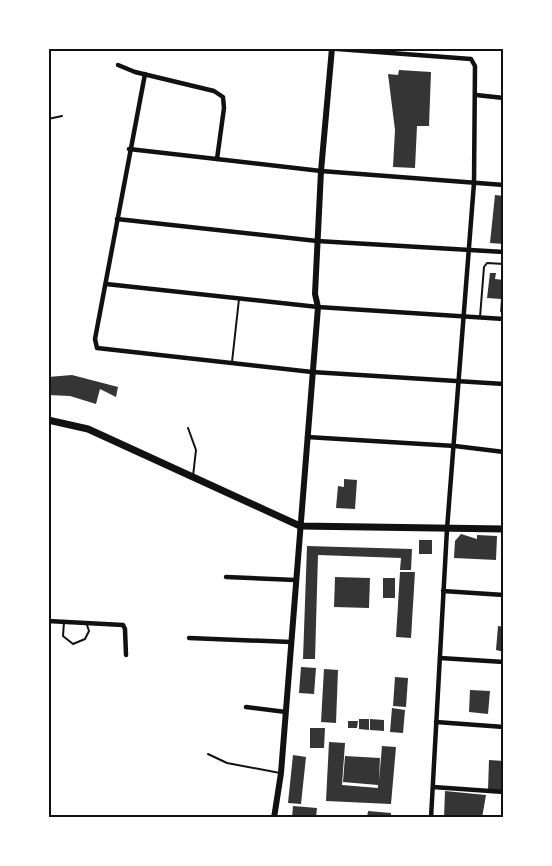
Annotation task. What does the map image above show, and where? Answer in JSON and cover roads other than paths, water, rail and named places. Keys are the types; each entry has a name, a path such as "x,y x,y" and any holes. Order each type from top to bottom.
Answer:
{"main road":[{"path":"48,420 88,429 300,526 504,529"}],"street":[{"path":"324,48 471,59 475,66 474,183 447,529 431,818"},
{"path":"274,818 281,773 318,307 315,294 321,171 332,48"},
{"path":"118,65 214,91 223,97 224,108 217,159"},
{"path":"145,74 129,149 96,339 97,348 312,372 504,384"},
{"path":"476,96 504,98"},
{"path":"129,149 321,171 504,185"},
{"path":"117,219 318,241 504,252"},
{"path":"106,284 318,307 504,319"},
{"path":"307,437 455,446 504,452"},
{"path":"226,577 295,580"},
{"path":"443,591 504,595"},
{"path":"48,621 123,625 126,655"},
{"path":"189,638 291,642"},
{"path":"440,658 504,662"},
{"path":"246,707 286,712"},
{"path":"436,722 504,727"},
{"path":"433,787 504,792"}],"lane":[{"path":"48,119 62,116"},
{"path":"480,317 484,267 487,263 504,264"},
{"path":"232,362 239,298"},
{"path":"188,428 196,450 193,476"},
{"path":"64,622 63,636 73,644 82,642 88,636 86,622"},
{"path":"208,754 227,763 281,773"}]}
